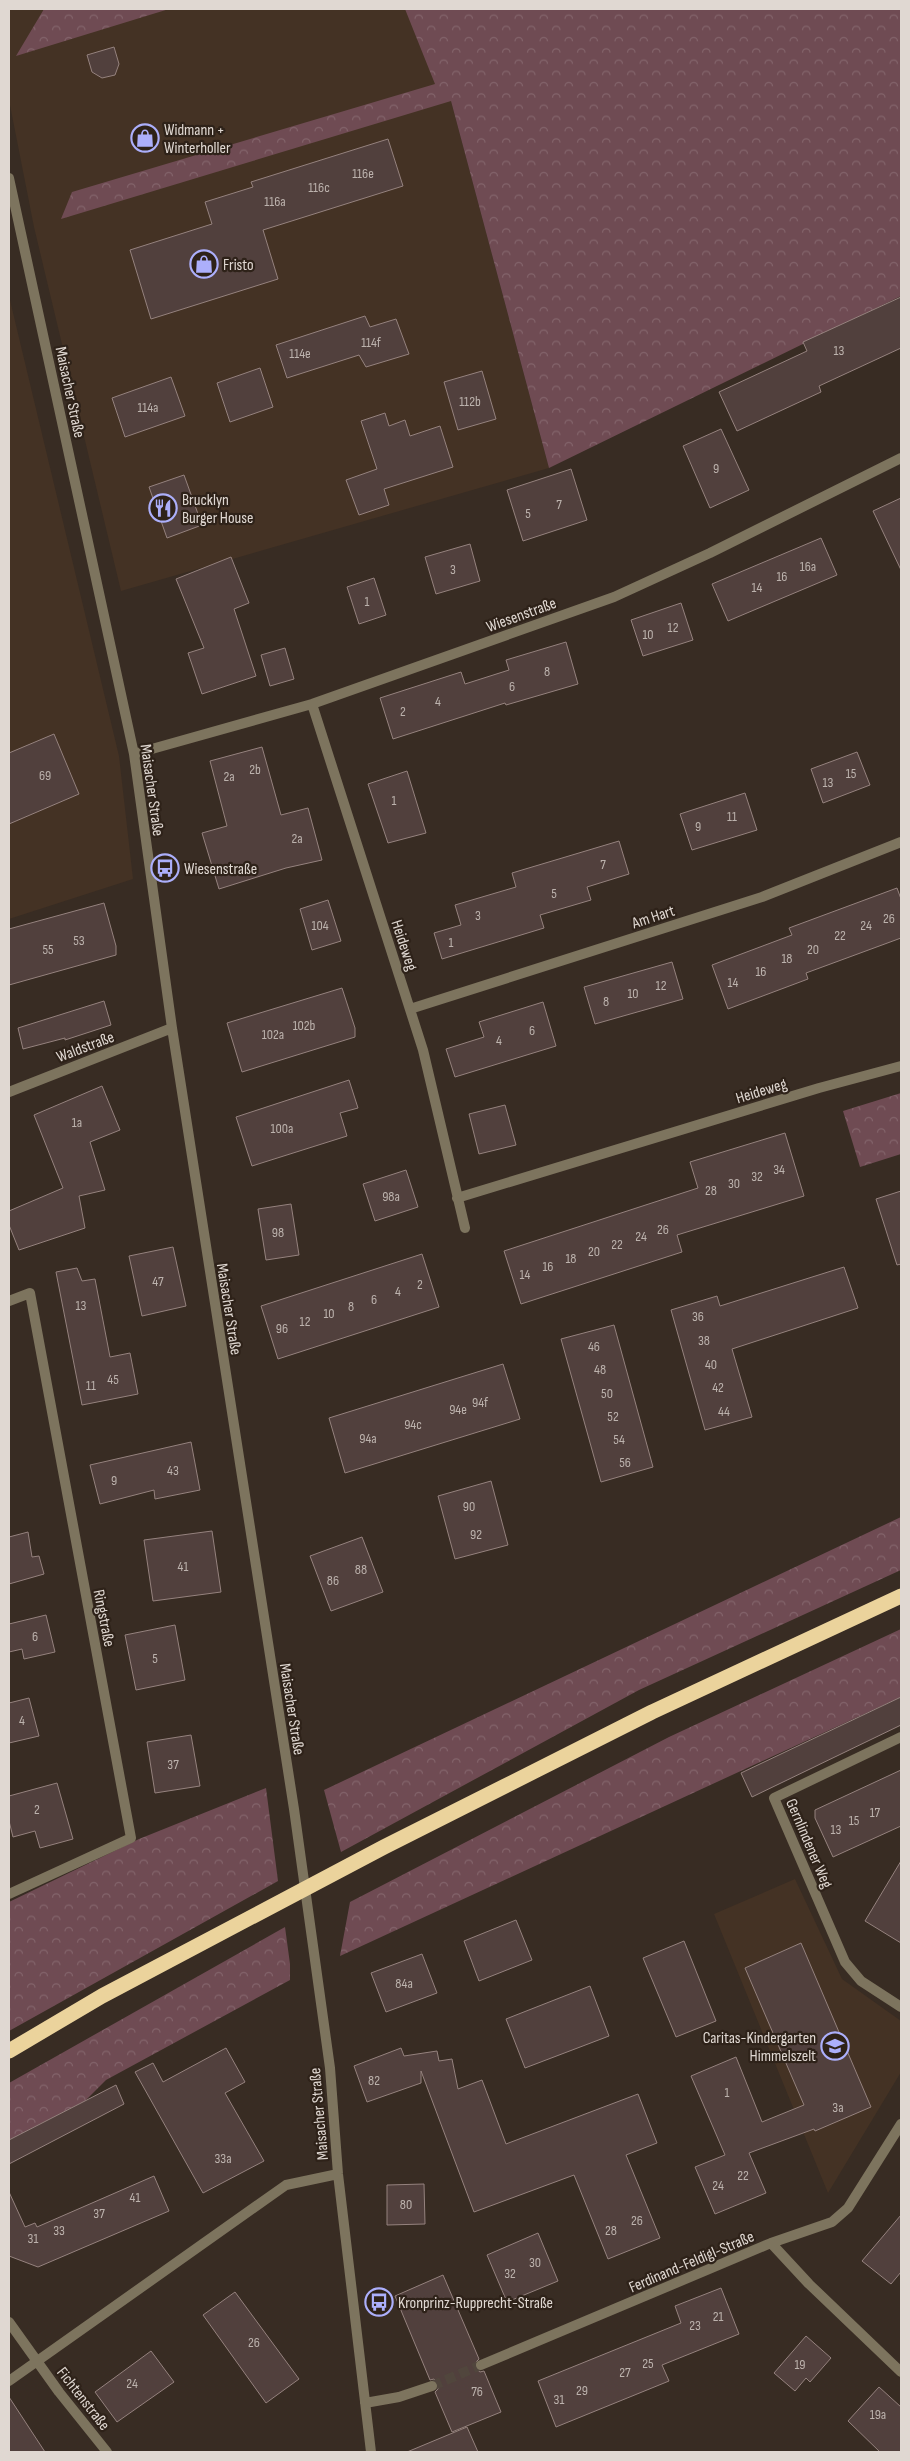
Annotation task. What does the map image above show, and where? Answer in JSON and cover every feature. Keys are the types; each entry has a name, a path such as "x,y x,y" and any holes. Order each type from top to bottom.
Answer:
{"highway":[{"path":"9,2051 102,1996 384,1847 652,1712 901,1596"}],"street":[{"name":"Maisacher Straße","path":"9,178 134,754 172,1028 294,1809 313,1958 330,2068 338,2174 371,2452"},
{"name":"Wiesenstraße","path":"134,754 312,704 614,597 710,553 901,458"},
{"name":"Heideweg","path":"312,704 423,1050 464,1228"},
{"name":"Am Hart","path":"410,1009 762,897 901,842"},
{"name":"Waldstraße","path":"9,1092 172,1028"},
{"name":"Heideweg","path":"457,1198 819,1088 901,1066"},
{"name":"Ringstraße","path":"9,1301 30,1293 131,1838 9,1894"},
{"name":"Gernlindener Weg","path":"901,1737 774,1798 845,1962 861,1982 901,2007"},
{"path":"771,2243 832,2222 848,2208 901,2124"},
{"path":"9,2381 286,2185 338,2174"},
{"name":"Ferdinand-Feldigl-Straße","path":"481,2365 771,2243 809,2284 901,2372"},
{"path":"9,2322 37,2362"},
{"name":"Fichtenstraße","path":"37,2362 107,2452"},
{"path":"365,2403 400,2397 432,2386"}],"shaded area":[{"path":"9,9 413,9 451,101 549,468 121,591 34,227 9,100"},
{"path":"9,296 119,756 133,879 9,919"},
{"name":"Caritas-Kindergarten Himmelszelt","path":"795,1879 842,1979 901,2021 901,2072 828,2193 714,1914"}],"green space":[{"path":"44,9 169,9 16,56"},
{"path":"405,9 901,9 901,296 549,468 451,101 61,219 72,192 435,84"},
{"path":"901,1093 901,1154 860,1167 843,1111"},
{"path":"901,1517 901,1570 639,1690 341,1852 324,1790"},
{"path":"901,1629 901,1697 340,1956 350,1902 669,1737"},
{"path":"266,1788 278,1881 9,2031 9,1902 139,1839"},
{"path":"285,1927 290,1964 290,1980 106,2080 85,2101 9,2140 9,2083"}],"building":[{"path":"114,47 119,64 115,75 102,78 92,72 87,55"},
{"path":"388,139 403,186 263,230 278,279 151,319 130,250 212,224 205,202 253,187 251,182"},
{"path":"901,297 901,348 819,386 821,392 737,431 719,392 807,351 803,342"},
{"path":"365,316 370,327 396,319 409,354 366,367 359,355 287,378 276,345"},
{"path":"260,368 273,407 230,422 217,383"},
{"path":"482,371 496,419 458,430 444,382"},
{"path":"171,377 185,416 125,437 112,398"},
{"path":"385,413 389,426 405,420 410,436 440,426 453,467 384,489 389,505 359,515 346,480 377,469 361,421"},
{"path":"721,429 749,490 710,508 683,446"},
{"path":"571,469 587,520 523,541 507,490"},
{"path":"184,475 202,525 167,538 149,487"},
{"path":"901,498 901,570 873,511"},
{"path":"821,538 837,575 728,621 712,584"},
{"path":"470,544 480,581 436,594 425,557"},
{"path":"231,557 249,603 234,609 256,676 202,694 188,653 204,648 176,579"},
{"path":"374,578 386,615 359,624 347,587"},
{"path":"681,603 693,640 643,656 631,620"},
{"path":"566,642 578,684 506,705 505,703 393,739 380,698 461,672 465,684 509,670 506,660"},
{"path":"285,648 294,679 270,686 261,655"},
{"path":"54,734 79,794 9,824 9,753"},
{"path":"262,747 281,815 308,808 322,860 286,868 219,889 202,833 227,826 210,761"},
{"path":"857,752 870,785 823,803 811,769"},
{"path":"407,771 426,833 388,843 368,784"},
{"path":"745,793 757,830 692,850 680,814"},
{"path":"619,841 629,874 587,887 591,900 540,915 544,928 442,959 434,933 461,925 455,905 516,887 512,873"},
{"path":"897,888 901,899 901,938 806,973 808,979 728,1009 712,965 792,935 789,928"},
{"path":"328,900 341,941 312,950 300,909"},
{"path":"104,903 116,946 116,955 9,985 9,929"},
{"path":"672,962 683,999 595,1024 584,987"},
{"path":"342,988 355,1028 355,1037 242,1072 227,1023"},
{"path":"104,1001 111,1025 65,1040 65,1038 23,1049 18,1028"},
{"path":"543,1002 556,1046 455,1077 446,1049 484,1037 479,1022"},
{"path":"349,1080 358,1108 340,1113 347,1136 252,1166 236,1117"},
{"path":"102,1086 120,1130 90,1142 105,1190 79,1196 85,1228 19,1250 9,1225 9,1211 63,1188 34,1115"},
{"path":"505,1105 516,1145 479,1154 469,1114"},
{"path":"785,1133 804,1196 677,1235 682,1252 521,1304 504,1251 698,1188 690,1162"},
{"path":"406,1170 418,1207 375,1221 363,1184"},
{"path":"901,1191 901,1264 897,1265 876,1199"},
{"path":"291,1204 299,1255 266,1260 258,1209"},
{"path":"173,1247 186,1306 142,1316 129,1256"},
{"path":"422,1254 439,1307 278,1359 261,1306"},
{"path":"844,1267 858,1308 732,1349 752,1417 705,1430 671,1310 717,1296 720,1306"},
{"path":"77,1268 82,1281 95,1279 110,1357 130,1353 138,1394 82,1405 56,1272"},
{"path":"614,1325 653,1467 601,1482 561,1339"},
{"path":"503,1364 520,1419 345,1473 329,1418"},
{"path":"191,1442 200,1490 155,1499 154,1490 100,1504 90,1465"},
{"path":"491,1481 508,1545 455,1559 438,1496"},
{"path":"212,1531 221,1592 153,1601 144,1540"},
{"path":"28,1532 32,1557 39,1556 44,1574 9,1584 9,1537"},
{"path":"362,1537 383,1592 331,1611 310,1556"},
{"path":"46,1615 55,1652 24,1659 22,1649 9,1652 9,1624"},
{"path":"175,1625 185,1680 136,1690 125,1635"},
{"path":"901,1697 901,1725 752,1797 741,1773"},
{"path":"29,1698 39,1736 9,1743 9,1703"},
{"path":"191,1735 200,1786 155,1793 147,1742"},
{"path":"901,1770 901,1826 833,1857 815,1818 815,1810"},
{"path":"57,1783 73,1839 40,1848 35,1831 13,1837 9,1821 9,1796"},
{"path":"901,1861 901,1943 865,1921"},
{"path":"516,1920 532,1960 479,1981 464,1941"},
{"path":"684,1941 716,2021 676,2037 643,1958"},
{"path":"801,1943 871,2107 815,2131 814,2129 749,2153 766,2193 715,2214 695,2167 725,2155 691,2076 736,2057 762,2122 804,2105 745,1968"},
{"path":"422,1954 437,1993 386,2012 371,1973"},
{"path":"590,1986 609,2036 525,2068 506,2019"},
{"path":"226,2048 245,2082 225,2093 264,2161 203,2193 135,2072 153,2063 163,2082"},
{"path":"401,2048 404,2056 437,2051 439,2061 452,2059 458,2089 482,2080 506,2144 638,2094 657,2143 626,2155 660,2238 608,2259 574,2175 474,2212 421,2071 421,2083 367,2102 354,2066"},
{"path":"116,2085 124,2104 9,2164 9,2140"},
{"path":"154,2176 169,2211 38,2267 9,2256 9,2192 25,2227 35,2223 37,2227"},
{"path":"424,2184 425,2224 387,2225 387,2185"},
{"path":"901,2215 901,2272 891,2284 862,2261"},
{"path":"538,2233 558,2281 507,2302 487,2255"},
{"path":"443,2275 479,2359 474,2364 475,2368 480,2372 484,2371 501,2412 452,2432 435,2392 439,2388 438,2383 434,2379 430,2380 395,2296"},
{"path":"721,2288 739,2334 662,2365 669,2381 556,2427 538,2381 681,2323 675,2306"},
{"path":"235,2292 299,2379 266,2403 203,2315"},
{"path":"806,2336 831,2358 810,2382 806,2378 795,2391 774,2373"},
{"path":"151,2351 174,2382 117,2422 95,2392"},
{"path":"879,2387 901,2407 901,2452 880,2452 848,2421"},
{"path":"9,2397 45,2452 9,2452"},
{"path":"467,2427 478,2452 407,2452"}],"tunnel":[{"path":"432,2386 481,2365"}],"place":[{"name":"Widmann + Winterholler","path":"145,138"},
{"name":"Fristo","path":"204,264"},
{"name":"Brucklyn Burger House","path":"163,508"},
{"name":"Wiesenstraße","path":"165,868"},
{"name":"Caritas-Kindergarten Himmelszelt","path":"835,2046"},
{"name":"Kronprinz-Rupprecht-Straße","path":"379,2302"}]}
